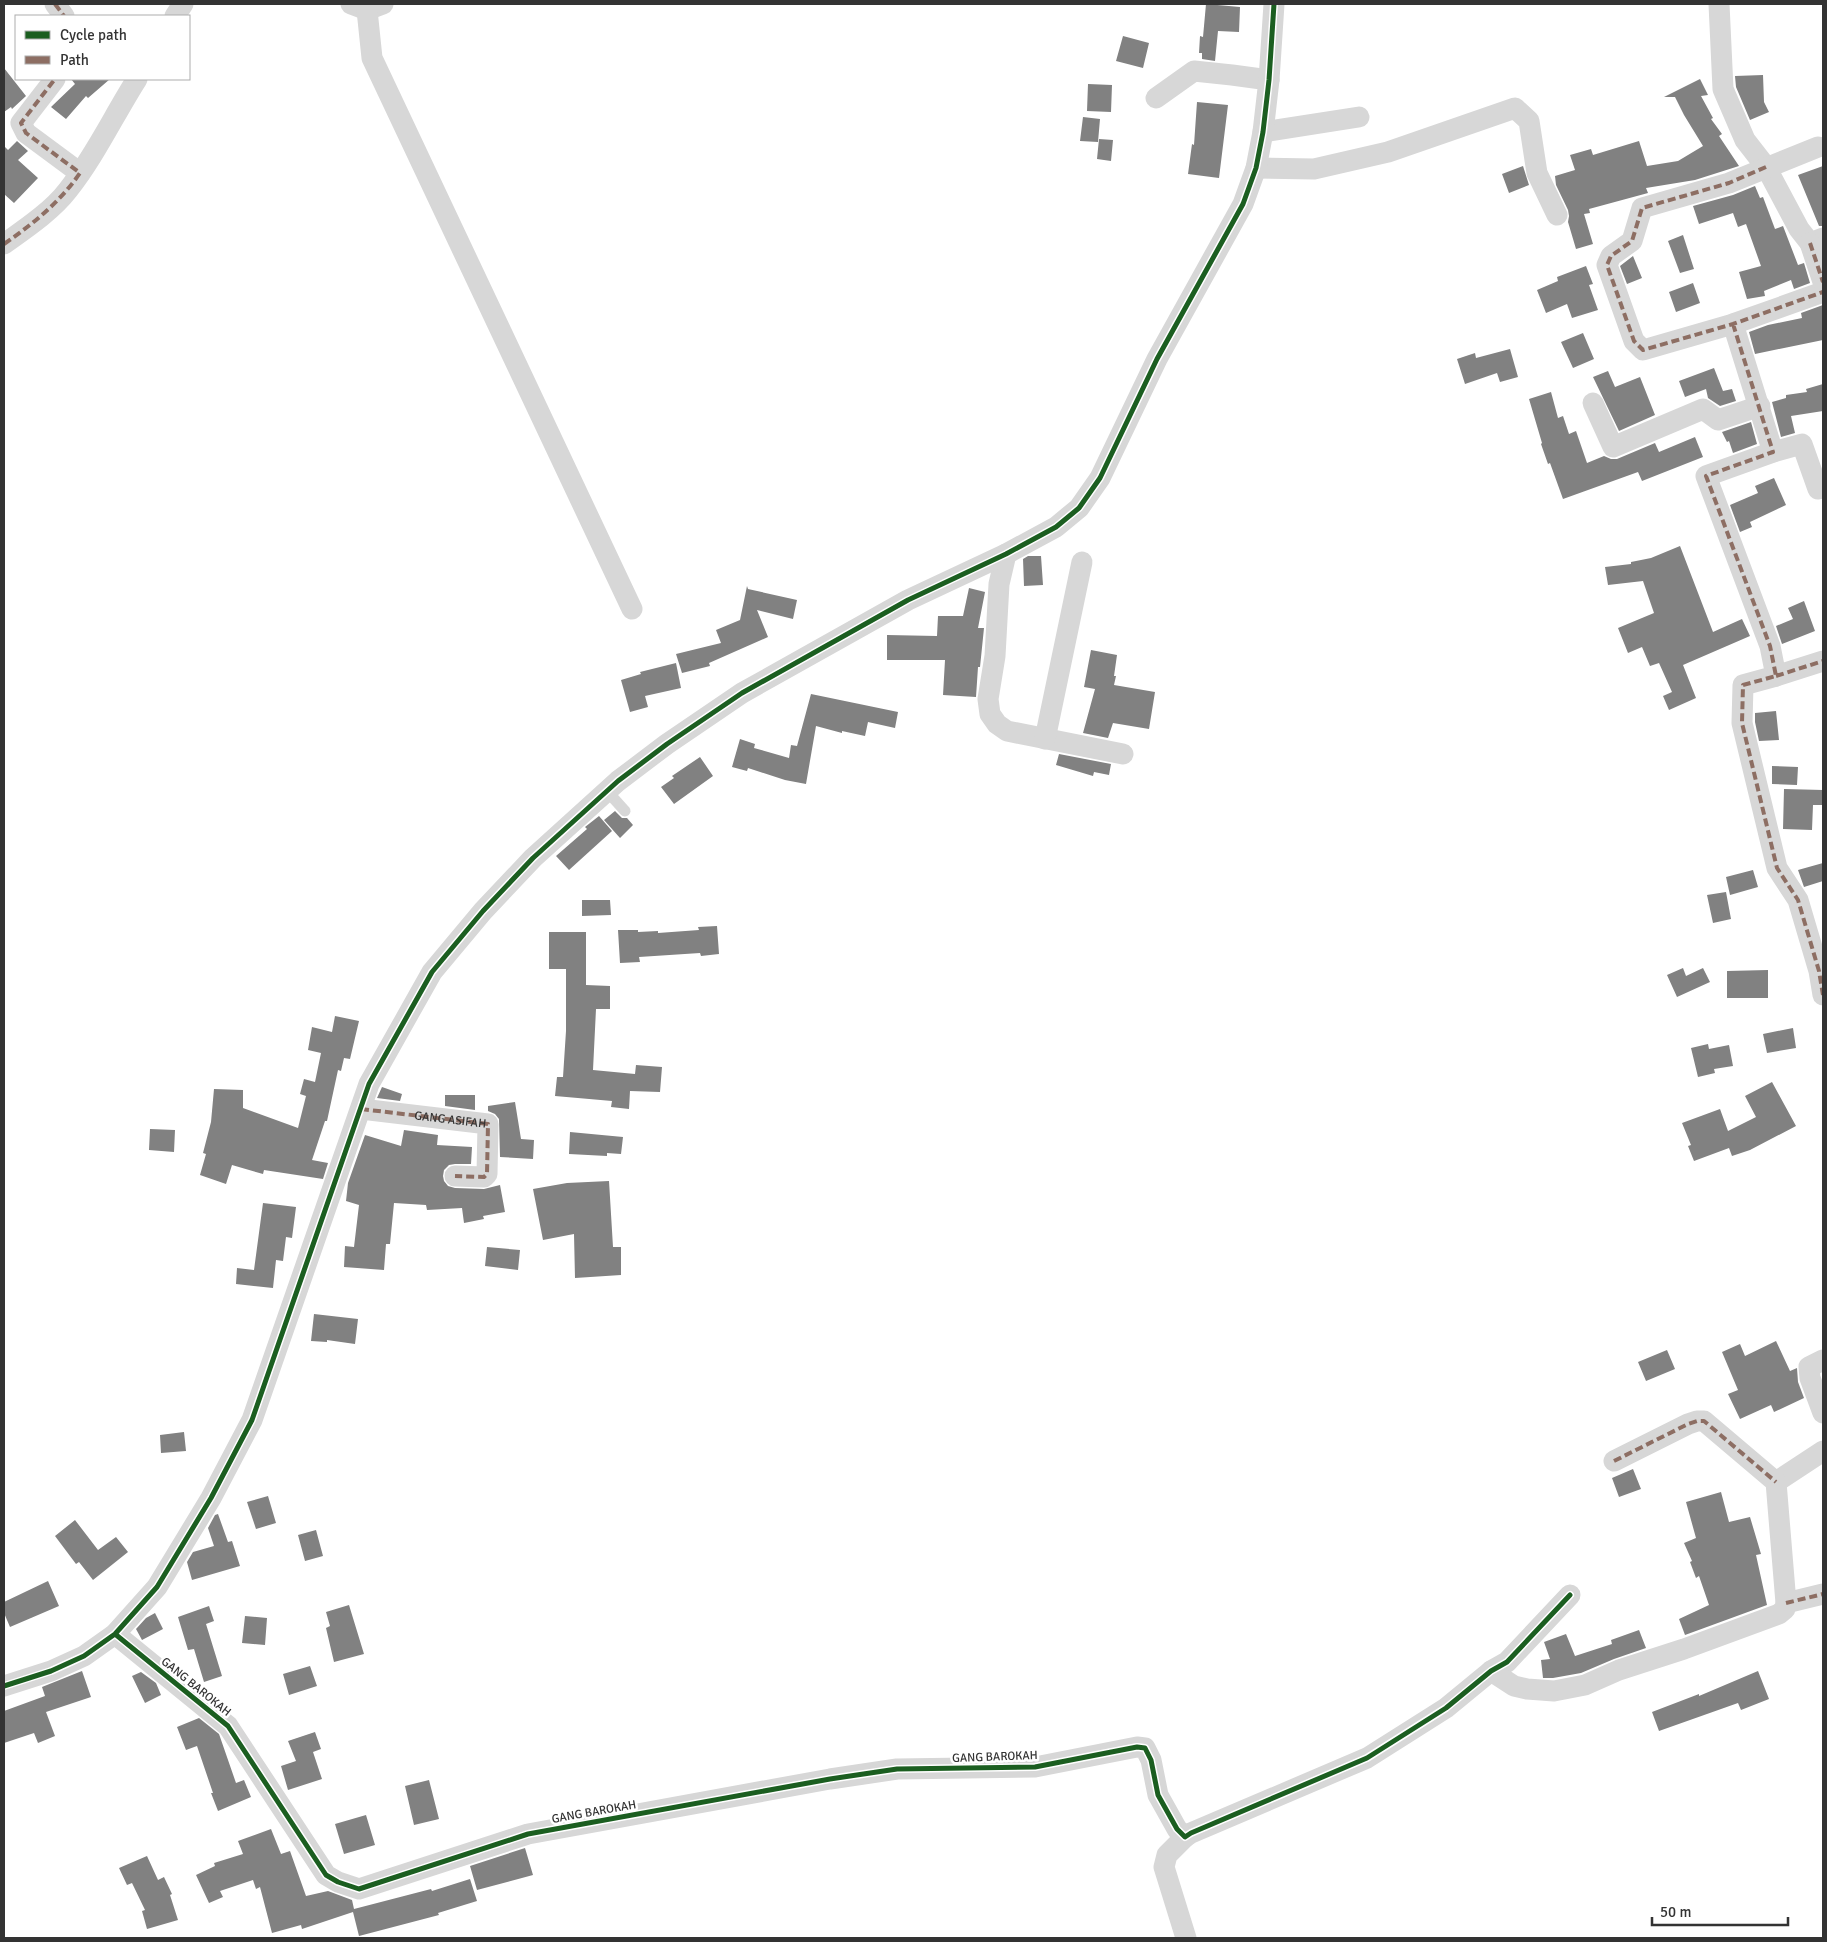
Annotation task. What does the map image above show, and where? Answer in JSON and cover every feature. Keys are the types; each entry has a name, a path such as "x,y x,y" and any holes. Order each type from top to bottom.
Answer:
{"street":[{"path":"56,4 63,15"},
{"path":"177,15 183,4"},
{"path":"4,1686 51,1671 84,1656 115,1634 157,1587 211,1498 252,1420 369,1084 432,972 482,911 533,858 607,791 667,744 742,693 908,600 1006,554 1056,527 1079,508 1100,478 1156,359 1243,204 1256,168 1263,132 1269,80 1274,4"},
{"path":"1719,4 1723,89 1745,140 1766,167 1799,229 1817,240 1823,282"},
{"path":"367,6 372,58 632,609"},
{"path":"1156,98 1194,72 1232,74 1269,80"},
{"path":"54,80 21,122 26,133 80,173"},
{"path":"4,244 32,224 68,191 97,147 136,80"},
{"path":"1256,168 1314,169 1388,152 1515,108 1529,121 1537,173 1557,216"},
{"path":"1263,132 1359,117"},
{"path":"1818,147 1729,183 1642,208 1632,241 1611,256 1607,264 1634,341 1643,350 1733,324 1823,292"},
{"path":"1733,324 1773,452"},
{"path":"1592,403 1613,448 1703,409 1718,420 1760,406"},
{"path":"1776,676 1770,646 1706,476 1773,452 1802,444 1818,489 1823,488"},
{"path":"1006,554 999,584 995,656 988,698 990,714 997,724 1007,731 1123,754"},
{"path":"1045,739 1082,562"},
{"path":"1823,661 1743,685 1742,723 1777,868 1798,900 1821,971 1823,995"},
{"name":"GANG ASIFAH","path":"361,1109 488,1124 487,1174 484,1177 455,1176"},
{"path":"1823,1360 1809,1367 1810,1378 1823,1413"},
{"path":"1491,1672 1514,1686 1527,1689 1554,1691 1586,1685 1619,1670 1684,1649 1779,1614 1785,1609 1776,1482 1704,1421 1697,1420 1614,1461"},
{"path":"1776,1482 1823,1451"},
{"path":"1786,1603 1823,1594"},
{"path":"1186,1938 1164,1867 1167,1855 1185,1838 1191,1833 1367,1758 1446,1708 1491,1672 1507,1662 1570,1595"},
{"name":"GANG BAROKAH","path":"115,1634 228,1726 326,1875 338,1882 359,1889 528,1834 830,1779 897,1769 1035,1767 1142,1746 1151,1760 1158,1796 1177,1829 1185,1838"}],"lane":[{"path":"607,791 625,811"}],"building":[{"path":"1206,4 1240,7 1239,32 1218,31 1215,61 1202,59 1202,53 1199,53 1200,36 1203,37"},
{"path":"1123,36 1149,43 1143,68 1116,61"},
{"path":"4,68 26,96 12,109 11,107 4,112"},
{"path":"1763,75 1764,102 1769,112 1750,120 1736,87 1735,76"},
{"path":"1700,79 1708,95 1701,96 1713,118 1711,119 1722,134 1719,136 1739,166 1695,180 1646,188 1648,193 1589,209 1590,213 1584,214 1593,244 1576,249 1568,222 1568,210 1556,185 1555,176 1575,170 1570,155 1591,149 1593,155 1639,141 1647,166 1678,161 1703,146 1675,97 1664,97"},
{"path":"72,80 109,80 88,98 86,96 66,119 51,107 75,84"},
{"path":"1088,84 1112,85 1111,112 1087,111"},
{"path":"1197,102 1228,105 1219,178 1188,174 1192,144 1194,145"},
{"path":"1083,117 1100,119 1098,142 1080,141"},
{"path":"1099,139 1113,140 1111,161 1097,159"},
{"path":"17,141 28,151 18,160 38,178 14,203 4,194 4,146 8,150"},
{"path":"1523,166 1529,185 1509,193 1502,174"},
{"path":"1823,166 1823,226 1819,226 1798,175"},
{"path":"1755,186 1760,198 1763,197 1775,229 1783,226 1798,265 1804,263 1810,283 1794,289 1791,280 1764,291 1765,296 1747,299 1739,272 1761,266 1746,224 1738,227 1733,213 1699,224 1693,206 1733,195"},
{"path":"1683,235 1694,269 1680,273 1668,241"},
{"path":"1633,256 1642,278 1627,284 1620,266"},
{"path":"1586,266 1593,284 1589,285 1598,310 1572,318 1567,304 1546,313 1537,290 1558,281 1557,277"},
{"path":"1693,283 1700,303 1676,312 1669,292"},
{"path":"1823,305 1823,340 1755,354 1749,332 1768,325 1802,318 1801,313"},
{"path":"1583,333 1594,359 1573,368 1561,342"},
{"path":"1510,349 1518,377 1500,382 1497,373 1465,384 1457,359 1475,353 1476,358"},
{"path":"1714,368 1723,391 1732,389 1736,401 1720,406 1708,398 1706,389 1685,397 1679,381"},
{"path":"1608,371 1615,387 1640,377 1655,415 1619,431 1593,377"},
{"path":"1823,384 1823,411 1791,416 1795,433 1781,437 1772,402 1786,398 1786,395 1807,392 1806,389"},
{"path":"1551,392 1558,418 1563,416 1569,434 1576,431 1587,463 1604,456 1617,459 1655,443 1659,452 1695,437 1703,457 1642,481 1638,472 1563,499 1541,444 1529,399"},
{"path":"1751,422 1757,444 1733,453 1729,441 1727,442 1722,432"},
{"path":"1774,478 1786,505 1750,522 1752,527 1740,532 1730,505 1758,493 1755,486"},
{"path":"1680,546 1713,632 1742,619 1750,636 1683,665 1696,698 1669,710 1663,696 1672,692 1659,663 1650,666 1642,647 1628,653 1618,628 1654,613 1643,581 1608,585 1605,567 1631,564 1631,562 1651,558"},
{"path":"1028,556 1041,556 1043,585 1024,586 1023,559"},
{"path":"747,586 748,589 797,600 793,619 757,610 768,637 709,663 710,666 682,673 676,654 721,643 716,630 740,620"},
{"path":"969,588 985,592 978,628 984,628 976,697 943,695 945,660 887,660 887,635 937,636 938,616 963,616"},
{"path":"1804,601 1815,631 1782,644 1776,626 1793,619 1788,608"},
{"path":"1091,650 1117,655 1114,685 1155,692 1149,729 1113,723 1108,738 1083,733 1095,689 1084,687"},
{"path":"676,663 681,688 645,696 648,707 630,712 621,680 641,674 640,672"},
{"path":"811,694 898,712 895,728 868,722 865,736 842,731 842,733 816,726 806,784 785,780 748,768 747,771 732,767 740,739 755,744 754,748 789,758 791,745 797,746"},
{"path":"1776,711 1779,740 1759,741 1755,713"},
{"path":"1059,754 1111,764 1109,775 1094,772 1093,776 1056,765"},
{"path":"700,757 713,776 674,804 661,787 674,778 672,776"},
{"path":"1772,766 1798,767 1797,785 1772,784"},
{"path":"1784,789 1823,790 1823,805 1813,805 1812,830 1783,829"},
{"path":"615,811 622,818 627,818 633,825 620,838 604,820"},
{"path":"599,816 612,831 569,870 556,856"},
{"path":"1823,863 1823,881 1804,887 1798,870"},
{"path":"1753,870 1758,887 1730,895 1726,877"},
{"path":"1726,892 1731,919 1713,923 1707,895"},
{"path":"582,900 610,900 611,915 582,916"},
{"path":"717,926 719,954 701,956 700,953 639,957 640,962 620,963 618,930 658,931 658,933 699,930 698,927"},
{"path":"549,932 586,932 586,985 610,986 610,1009 596,1009 593,1070 635,1074 636,1065 662,1067 660,1092 630,1091 629,1109 611,1107 612,1101 555,1096 557,1077 563,1077 566,1031 566,969 549,969"},
{"path":"1683,968 1686,976 1703,968 1710,982 1677,997 1667,975"},
{"path":"1768,970 1768,998 1727,998 1727,971"},
{"path":"335,1016 359,1021 350,1059 344,1058 341,1071 338,1070 327,1121 325,1121 312,1160 328,1163 323,1179 264,1170 263,1174 232,1165 226,1184 200,1175 206,1154 203,1153 211,1122 214,1089 243,1090 243,1108 298,1128 306,1096 300,1094 304,1079 315,1082 321,1053 308,1050 312,1027 332,1032"},
{"path":"1793,1028 1796,1048 1767,1053 1763,1034"},
{"path":"1708,1044 1709,1049 1729,1045 1733,1066 1714,1069 1715,1073 1698,1077 1691,1048"},
{"path":"1772,1082 1796,1126 1750,1150 1732,1156 1729,1148 1694,1161 1688,1146 1691,1145 1682,1123 1720,1109 1728,1131 1756,1117 1745,1096"},
{"path":"382,1087 402,1094 400,1101 377,1098"},
{"path":"445,1095 475,1095 475,1110 445,1106"},
{"path":"515,1102 521,1139 534,1140 533,1159 500,1157 499,1119 495,1114 488,1111 488,1106"},
{"path":"150,1129 175,1130 174,1152 149,1150"},
{"path":"404,1130 438,1135 437,1145 472,1147 471,1164 449,1165 444,1170 444,1181 448,1186 455,1188 484,1189 500,1185 505,1212 483,1216 484,1219 464,1223 462,1208 427,1210 426,1205 394,1203 390,1244 386,1244 384,1270 344,1267 345,1246 354,1247 359,1205 346,1201 348,1183 365,1135 401,1146"},
{"path":"570,1132 623,1137 621,1154 607,1153 607,1156 569,1154"},
{"path":"609,1181 613,1247 621,1247 621,1275 575,1278 574,1234 543,1240 533,1189 567,1183"},
{"path":"263,1203 296,1207 292,1238 286,1237 283,1261 276,1260 273,1288 236,1284 237,1268 254,1270"},
{"path":"487,1247 520,1250 518,1270 485,1266"},
{"path":"314,1314 358,1319 355,1344 327,1340 327,1342 311,1341"},
{"path":"1776,1341 1790,1371 1797,1368 1798,1382 1804,1398 1774,1412 1771,1405 1740,1419 1728,1394 1738,1390 1722,1352 1740,1344 1745,1356"},
{"path":"1667,1350 1675,1369 1646,1381 1638,1362"},
{"path":"184,1432 186,1451 161,1453 160,1435"},
{"path":"1633,1469 1641,1489 1619,1497 1612,1478"},
{"path":"1721,1492 1729,1522 1750,1517 1761,1554 1756,1555 1767,1605 1685,1635 1679,1619 1709,1605 1699,1576 1696,1578 1690,1562 1692,1561 1684,1543 1696,1538 1686,1502"},
{"path":"268,1496 276,1523 256,1529 247,1502"},
{"path":"218,1514 228,1542 232,1541 240,1566 192,1580 187,1562 193,1552 214,1546 208,1528 215,1515"},
{"path":"75,1520 98,1550 116,1537 128,1552 93,1580 79,1562 76,1564 55,1536"},
{"path":"316,1530 323,1556 305,1561 298,1535"},
{"path":"48,1581 59,1606 10,1627 4,1613 4,1602"},
{"path":"349,1605 364,1654 334,1662 326,1628 330,1626 326,1612"},
{"path":"209,1606 214,1621 206,1624 222,1676 204,1682 194,1649 188,1650 178,1617"},
{"path":"155,1613 163,1629 142,1640 136,1629 146,1618"},
{"path":"245,1616 267,1618 265,1645 242,1643"},
{"path":"1639,1630 1646,1648 1581,1673 1543,1678 1541,1660 1550,1659 1544,1642 1566,1634 1575,1656 1612,1644 1611,1640"},
{"path":"310,1666 317,1686 289,1695 283,1674"},
{"path":"82,1671 91,1697 46,1712 55,1736 38,1743 34,1733 4,1743 4,1711 45,1696 42,1687"},
{"path":"1758,1671 1769,1699 1741,1710 1738,1703 1659,1731 1652,1712 1699,1694 1699,1696"},
{"path":"141,1672 156,1683 161,1695 145,1703 132,1676"},
{"path":"199,1718 219,1734 236,1783 244,1780 251,1797 218,1811 197,1746 186,1750 177,1727"},
{"path":"315,1732 321,1749 313,1752 322,1779 288,1790 281,1766 296,1761 288,1741"},
{"path":"429,1780 439,1819 414,1825 405,1786"},
{"path":"366,1815 375,1845 344,1854 335,1824"},
{"path":"271,1829 281,1854 290,1851 306,1896 328,1891 352,1900 354,1909 431,1889 432,1891 470,1879 477,1901 438,1913 439,1915 359,1936 353,1912 302,1929 301,1925 272,1933 260,1887 256,1889 253,1880 220,1891 223,1897 209,1903 196,1875 215,1866 214,1863 243,1854 238,1841"},
{"path":"525,1848 533,1875 477,1890 470,1866"},
{"path":"147,1856 158,1880 164,1877 172,1894 170,1895 178,1920 147,1929 142,1911 145,1910 132,1883 127,1885 119,1868"}],"marked path":[{"path":"55,4 63,15"},
{"path":"4,244 45,212 64,194 80,173 26,133 21,123 54,80"},
{"path":"1766,167 1729,183 1642,208 1632,241 1611,256 1607,265 1634,341 1643,350 1733,324 1823,292"},
{"path":"1810,243 1823,282"},
{"path":"1733,324 1773,452 1706,476 1770,646 1776,676 1743,685 1742,723 1777,868 1798,900 1819,971 1823,995"},
{"path":"1776,676 1823,661"},
{"path":"361,1109 488,1124 487,1174 484,1177 455,1176"},
{"path":"1614,1461 1688,1424 1704,1421 1776,1482"},
{"path":"1786,1603 1823,1594"}],"cycle path":[{"path":"4,1686 51,1671 84,1656 115,1634 157,1587 211,1498 252,1420 369,1084 432,972 483,911 533,858 618,781 667,744 742,693 908,600 1006,554 1056,527 1079,508 1100,478 1157,359 1243,204 1256,168 1263,132 1269,80 1274,4"},
{"path":"115,1634 228,1726 326,1875 338,1882 359,1889 528,1834 830,1779 897,1769 1035,1767 1137,1747 1145,1748 1151,1760 1158,1795 1177,1829 1185,1837 1367,1758 1446,1708 1491,1671 1507,1662 1570,1595"}]}
